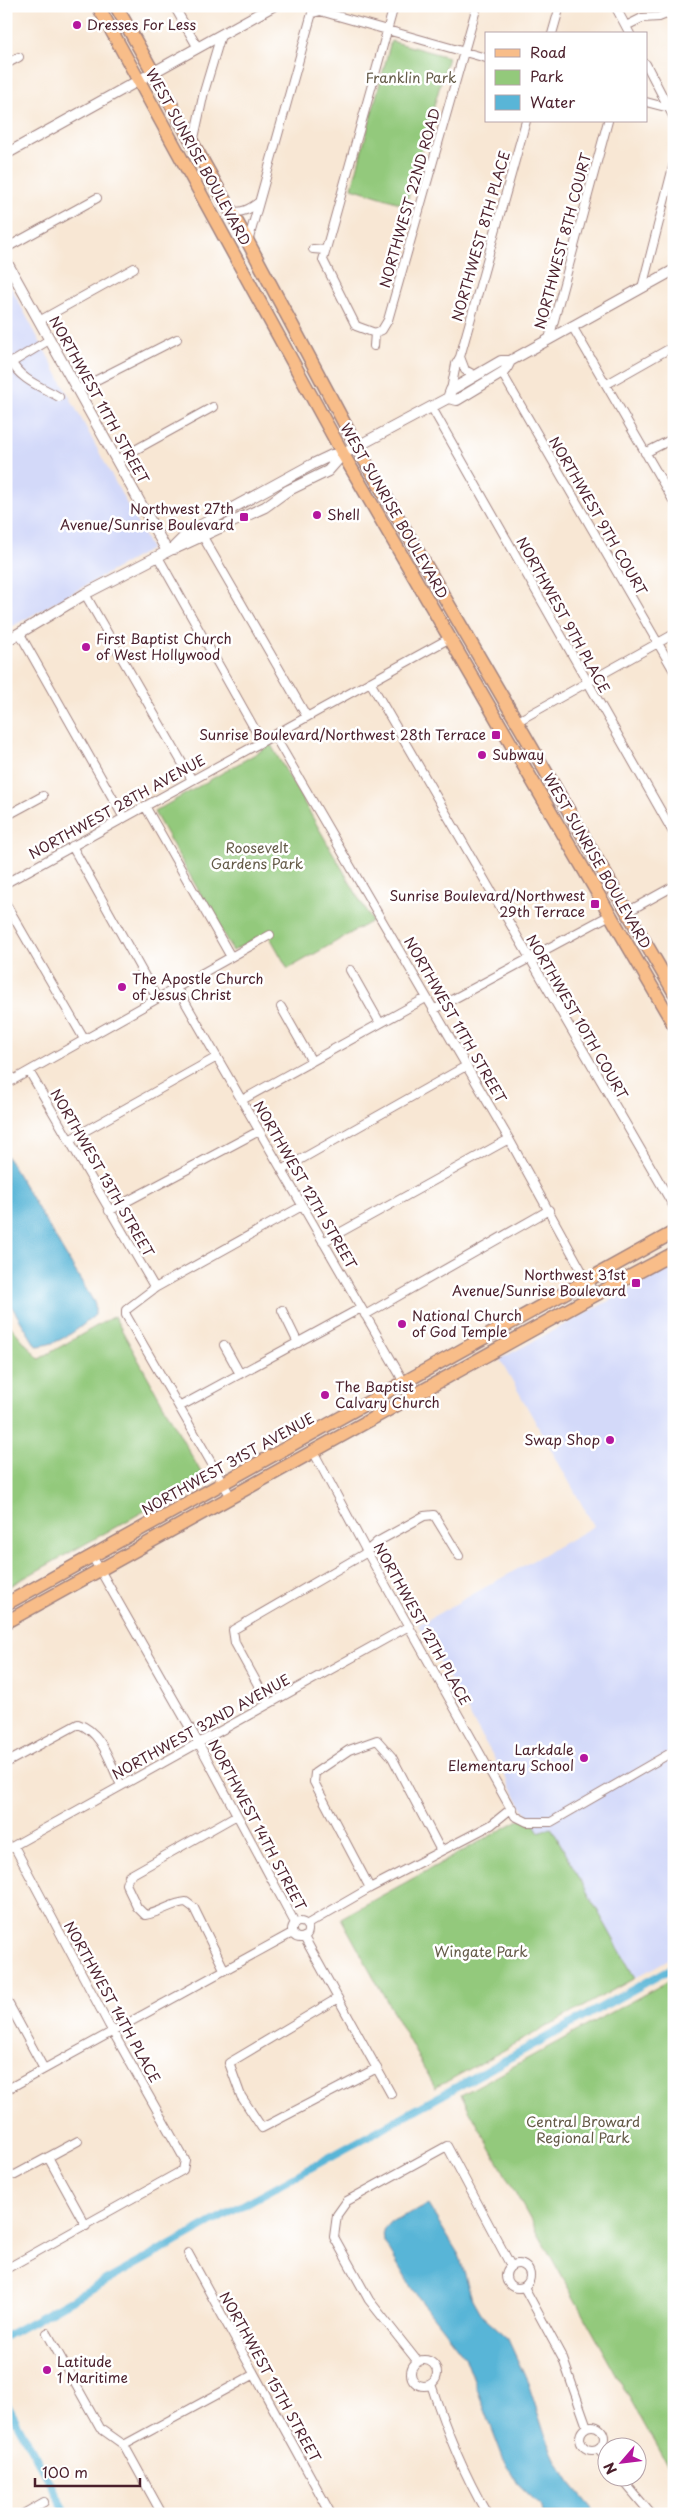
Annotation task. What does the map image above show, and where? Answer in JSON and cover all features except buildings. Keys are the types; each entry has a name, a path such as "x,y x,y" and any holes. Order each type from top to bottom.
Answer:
{"main road":[{"name":"WEST SUNRISE BOULEVARD","path":"98,6 343,454 612,914 674,1025"},
{"name":"WEST SUNRISE BOULEVARD","path":"116,6 248,242 357,447 674,992"},
{"path":"450,638 455,639 466,648 492,693 506,702"},
{"path":"603,900 616,909 627,912"},
{"path":"612,914 623,917 638,930"},
{"name":"NORTHWEST 31ST AVENUE","path":"6,1604 674,1232"},
{"path":"6,1622 410,1397 674,1253"},
{"path":"314,1451 329,1425"}],"street":[{"path":"174,6 198,48"},
{"path":"6,154 153,74 221,35 258,10 273,6"},
{"path":"305,6 313,12 485,58"},
{"path":"374,346 375,333 356,326 323,260 394,6"},
{"name":"NORTHWEST 22ND ROAD","path":"375,333 382,330 388,320 477,6"},
{"path":"553,32 560,6"},
{"path":"615,6 629,32"},
{"path":"626,26 642,18 658,17 674,10"},
{"path":"248,242 313,12"},
{"path":"193,143 204,92 221,35"},
{"path":"6,64 19,57"},
{"path":"648,68 674,118"},
{"path":"648,103 669,108"},
{"name":"NORTHWEST 8TH PLACE","path":"450,394 454,372 460,357 526,122"},
{"name":"NORTHWEST 8TH COURT","path":"549,339 608,122"},
{"path":"642,288 674,163"},
{"path":"6,248 97,198"},
{"path":"230,211 237,213 259,202"},
{"path":"313,248 326,250"},
{"name":"NORTHWEST 11TH STREET","path":"6,261 166,552 262,742"},
{"path":"39,321 134,268"},
{"path":"450,394 457,400 505,371 510,362 674,270"},
{"path":"572,326 674,502"},
{"path":"78,390 178,339"},
{"path":"49,340 9,363 24,377 59,397"},
{"path":"606,384 674,346"},
{"path":"460,357 465,370 476,376"},
{"path":"166,552 190,531 313,464 332,455 343,454 432,408 476,376 501,361 510,362"},
{"name":"NORTHWEST 9TH COURT","path":"502,373 674,671"},
{"path":"117,460 213,407"},
{"name":"NORTHWEST 9TH PLACE","path":"432,408 587,684 674,834"},
{"path":"645,453 674,438"},
{"path":"6,641 85,594 166,552 179,548 265,507 287,491 328,471 343,454"},
{"path":"203,537 307,717"},
{"path":"85,594 192,780"},
{"path":"20,634 124,818"},
{"path":"518,722 674,634"},
{"name":"NORTHWEST 28TH AVENUE","path":"6,882 450,638"},
{"name":"NORTHWEST 10TH COURT","path":"370,682 674,1207"},
{"name":"NORTHWEST 11TH STREET","path":"274,735 549,1210 595,1295"},
{"path":"6,816 43,796"},
{"path":"145,806 231,957"},
{"path":"72,846 157,998"},
{"path":"627,912 674,886"},
{"path":"6,904 84,1039"},
{"path":"433,1010 612,914"},
{"path":"6,1069 10,1082 270,934"},
{"path":"350,970 380,1023"},
{"name":"NORTHWEST 12TH STREET","path":"177,988 363,1311 410,1397"},
{"path":"242,1100 311,1060 426,998"},
{"path":"280,1007 311,1060"},
{"path":"69,1140 217,1057"},
{"path":"282,1170 466,1066"},
{"name":"NORTHWEST 13TH STREET","path":"29,1071 154,1288"},
{"path":"110,1211 259,1131"},
{"path":"323,1242 508,1139"},
{"path":"231,1497 126,1315 126,1310 154,1288 302,1206"},
{"path":"179,1407 298,1343 363,1311 549,1210"},
{"path":"282,1310 298,1343"},
{"path":"224,1345 240,1374"},
{"name":"NORTHWEST 12TH PLACE","path":"314,1451 367,1552 512,1808"},
{"path":"268,1704 235,1643 233,1630 367,1552 385,1538 424,1516 434,1516 459,1556"},
{"name":"NORTHWEST 14TH STREET","path":"92,1556 198,1742 295,1923"},
{"name":"NORTHWEST 32ND AVENUE","path":"6,1850 409,1626"},
{"path":"6,1763 78,1724 89,1728 99,1740 121,1786"},
{"path":"370,1888 314,1782 314,1774 349,1750 377,1740 392,1757 441,1851"},
{"path":"306,1925 370,1888 491,1825 512,1808 515,1816 527,1822 551,1822 674,1751"},
{"path":"224,1969 194,1908 186,1902 176,1903 152,1914 145,1915 137,1908 126,1884 128,1876 236,1815"},
{"name":"NORTHWEST 14TH PLACE","path":"14,1846 185,2160 183,2170 86,2226"},
{"path":"302,1922 306,1925 308,1930 304,1937 296,1937 292,1933 291,1928 295,1923 302,1922"},
{"path":"6,2090 292,1933"},
{"path":"304,1937 391,2094"},
{"path":"338,1998 229,2063 242,2096 262,2128 377,2068"},
{"path":"6,2000 44,2069"},
{"path":"15,2175 78,2141"},
{"path":"418,2362 369,2300 334,2238 337,2215 347,2201 447,2146 511,2266"},
{"path":"6,2269 86,2226 48,2157"},
{"name":"NORTHWEST 15TH STREET","path":"188,2253 331,2514"},
{"path":"521,2264 528,2270 530,2279 524,2287 515,2288 507,2283 506,2273 511,2266 521,2264"},
{"path":"524,2287 563,2359 587,2427"},
{"path":"47,2333 100,2428 124,2445 162,2514"},
{"path":"428,2361 436,2367 437,2377 431,2384 421,2386 413,2380 412,2370 418,2362 428,2361"},
{"path":"124,2445 254,2375"},
{"path":"431,2384 447,2436 487,2514"},
{"path":"598,2449 589,2449 582,2443 581,2434 587,2427 596,2427 603,2433 604,2438"},
{"path":"629,2488 651,2514"},
{"path":"24,2514 44,2502"}],"shaded area":[{"path":"6,278 151,549 6,630"},
{"name":"Larkdale Elementary School","path":"674,1266 674,1956 635,1978 551,1827 539,1833 418,1625 594,1526 500,1359"}],"green space":[{"name":"Franklin Park","path":"391,41 448,57 406,205 352,188"},
{"name":"Roosevelt Gardens Park","path":"271,745 372,921 288,969 267,932 233,951 154,812"},
{"path":"114,1316 204,1478 6,1588 6,1321 39,1359"},
{"name":"Wingate Park","path":"528,1815 539,1832 551,1827 635,1978 435,2088 341,1918"},
{"name":"Central Broward Regional Park","path":"674,1978 674,2478 461,2095"}],"water":[{"path":"6,1155 95,1304 95,1315 89,1320 60,1340 44,1345 36,1346 12,1307 6,1303"},
{"path":"428,2205 459,2255 472,2299 480,2313 507,2337 528,2383 545,2435 557,2461 570,2482 597,2514 543,2514 542,2507 518,2484 503,2458 465,2357 412,2289 384,2241 383,2230 390,2222"}],"waterway":[{"path":"6,2336 674,1967"},
{"path":"6,2403 67,2514"}],"place":[{"name":"Dresses For Less","path":"77,25"},
{"name":"Shell","path":"317,515"},
{"name":"Northwest 27th Avenue/Sunrise Boulevard","path":"244,517"},
{"name":"First Baptist Church of West Hollywood","path":"86,647"},
{"name":"Sunrise Boulevard/Northwest 28th Terrace","path":"496,735"},
{"name":"Subway","path":"482,755"},
{"name":"Sunrise Boulevard/Northwest 29th Terrace","path":"595,904"},
{"name":"The Apostle Church of Jesus Christ","path":"122,987"},
{"name":"Northwest 31st Avenue/Sunrise Boulevard","path":"636,1283"},
{"name":"National Church of God Temple","path":"402,1324"},
{"name":"The Baptist Calvary Church","path":"325,1395"},
{"name":"Swap Shop","path":"610,1440"},
{"name":"Larkdale Elementary School","path":"584,1758"},
{"name":"Latitude 1 Maritime","path":"47,2370"}]}
